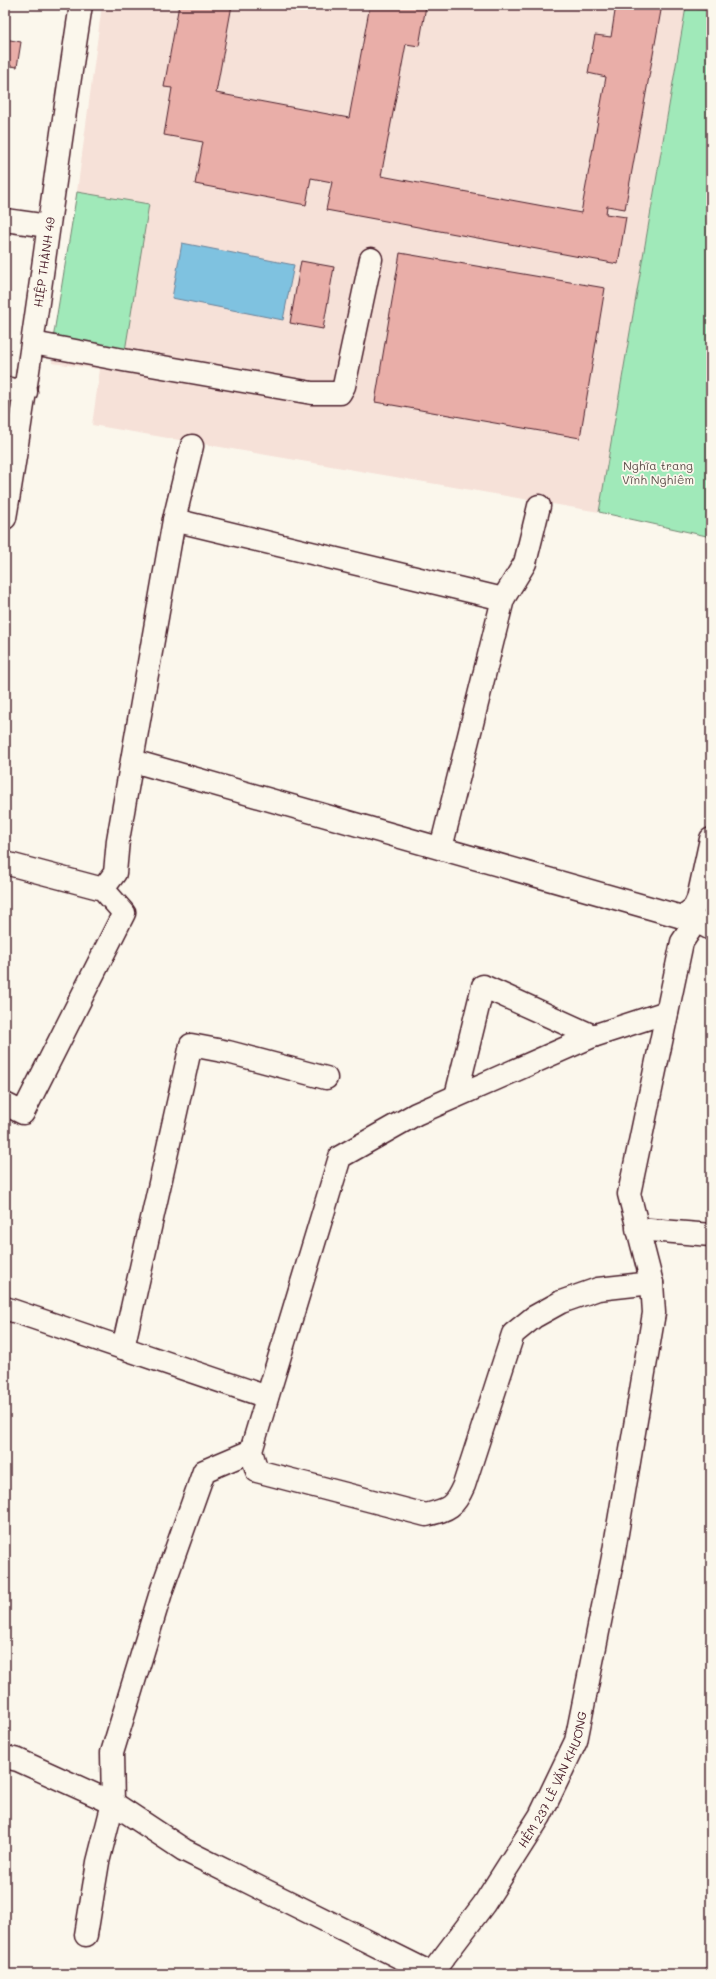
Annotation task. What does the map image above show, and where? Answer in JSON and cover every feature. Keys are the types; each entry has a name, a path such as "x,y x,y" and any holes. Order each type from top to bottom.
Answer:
{"street":[{"name":"HIỆP THÀNH 49","path":"5,518 26,392 48,226 81,5"},
{"path":"5,220 48,226"},
{"path":"33,343 312,393 340,393 346,379 371,259"},
{"path":"5,388 26,392"},
{"path":"103,889 114,873 118,840 174,520 192,446"},
{"path":"441,848 503,599 525,563 539,506"},
{"path":"174,520 503,599"},
{"path":"133,761 441,848 696,923"},
{"name":"HẺM 237 LÊ VĂN KHƯƠNG","path":"431,1973 484,1904 540,1816 576,1741 613,1557 654,1313 652,1283 629,1194 682,942 696,923 694,908 698,899 711,839"},
{"path":"5,863 103,889 124,913 23,1113 5,1104"},
{"path":"456,1096 483,986 593,1036"},
{"path":"652,1283 598,1289 560,1302 534,1317 513,1334 464,1485 457,1501 446,1510 426,1515 257,1471 251,1451 340,1157 416,1114 456,1096 593,1036 667,1012"},
{"path":"123,1348 191,1045 228,1052 326,1078"},
{"path":"637,1229 711,1236"},
{"path":"5,1308 267,1397"},
{"path":"86,1934 98,1862 113,1803 112,1753 162,1589 204,1471 251,1451"},
{"path":"5,1757 23,1762 113,1803 184,1850 431,1973"}],"shaded area":[{"path":"102,5 686,5 599,512 92,425 100,369 52,363 53,339 77,192"}],"green space":[{"name":"Nghĩa trang Vĩnh Nghiêm","path":"686,7 711,11 711,537 599,512"},
{"path":"77,192 149,204 125,351 53,339"}],"water":[{"path":"182,243 294,265 283,320 172,298"}],"building":[{"path":"179,5 232,5 216,93 349,118 370,5 426,6 419,46 406,44 381,176 581,213 606,77 588,73 595,35 611,37 616,5 662,5 625,209 607,206 606,214 626,217 618,264 326,210 332,182 311,178 306,205 195,184 203,142 164,135 172,88 164,87"},
{"path":"5,39 21,42 17,67 5,65"},
{"path":"400,253 605,288 580,438 375,402"},
{"path":"301,261 334,267 323,329 290,323"}]}
